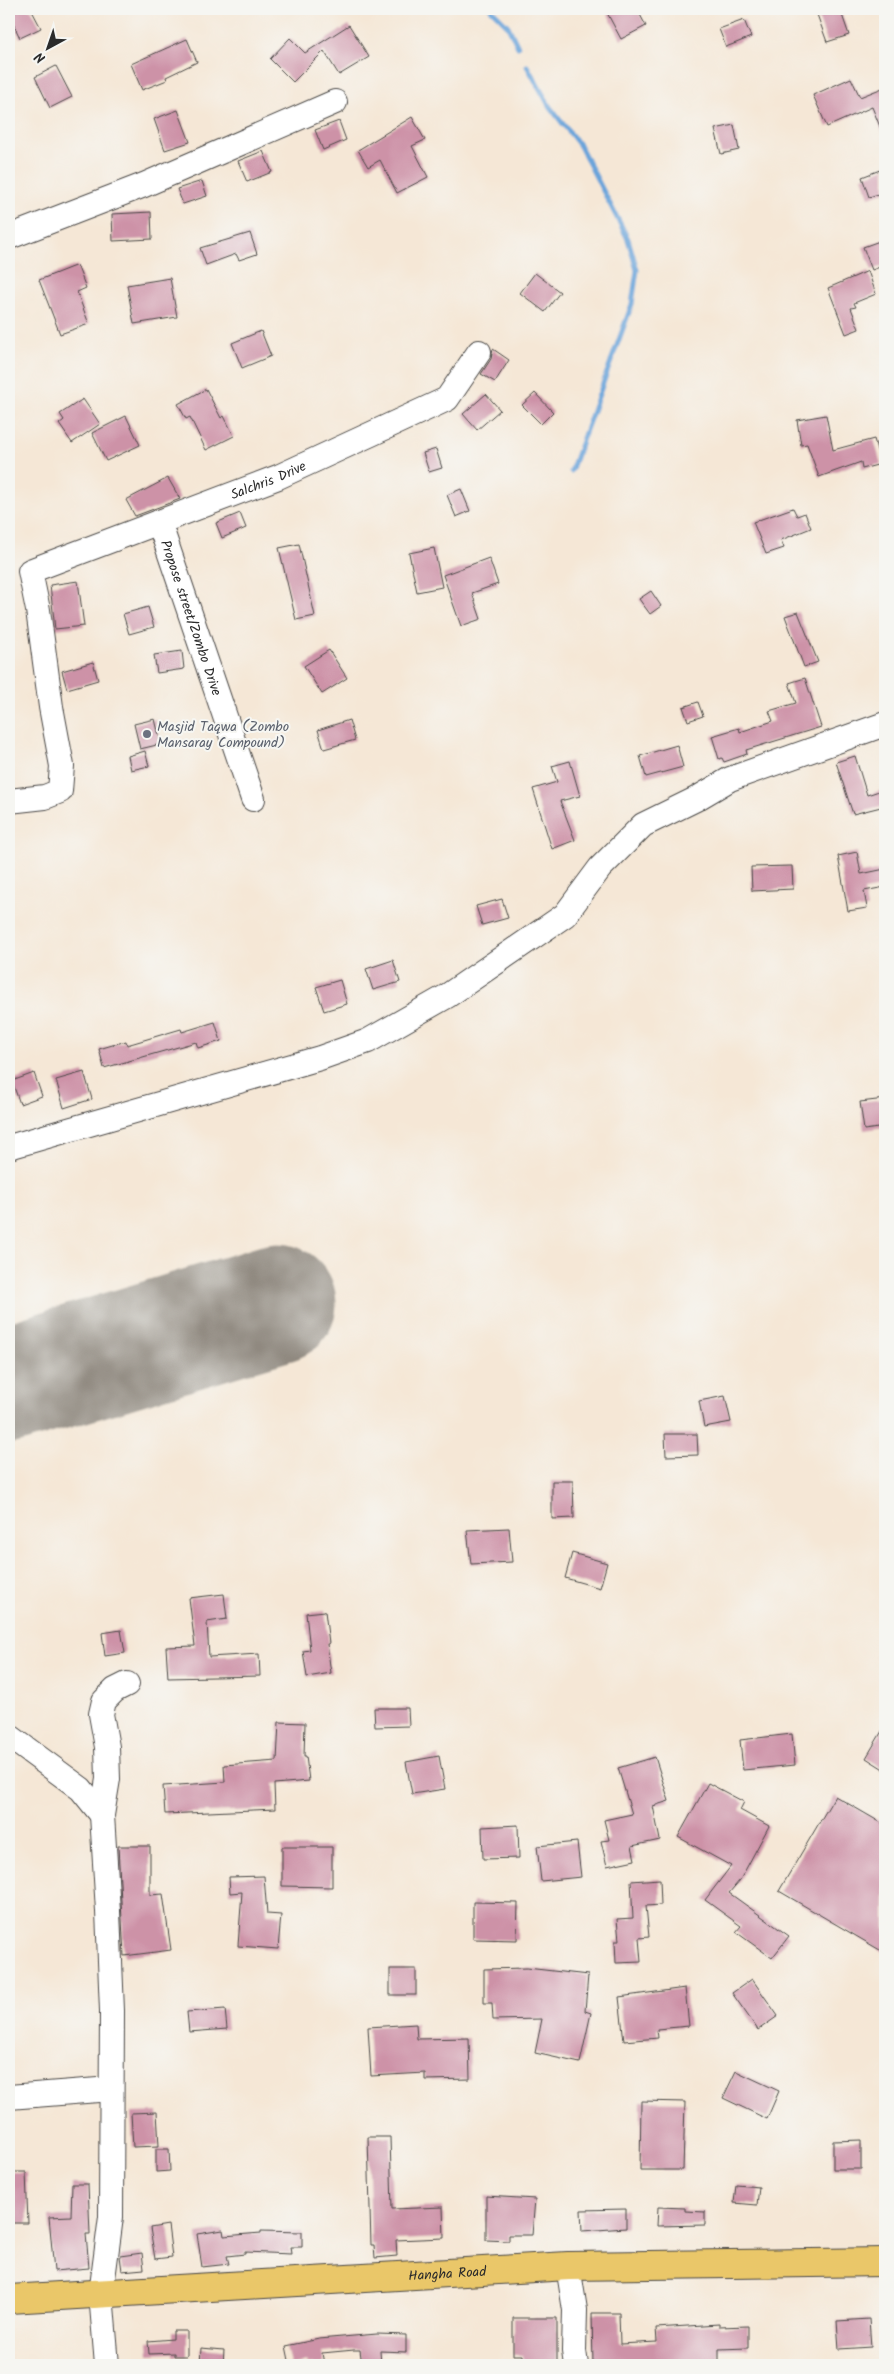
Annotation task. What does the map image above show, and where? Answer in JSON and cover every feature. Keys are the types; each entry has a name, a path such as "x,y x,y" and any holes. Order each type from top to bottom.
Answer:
{"highway":[{"name":"Hangha Road","path":"9,2299 568,2266 885,2262"}],"street":[{"path":"9,238 144,184 335,102"},
{"name":"Salchris Drive","path":"9,801 45,797 60,791 62,766 51,707 40,618 30,571 278,477 447,399 479,352"},
{"name":"Propose street/Zombo Drive","path":"159,522 253,799"},
{"path":"9,1147 320,1058 368,1041 454,991 565,915 600,868 643,825 696,799 730,779 885,724"},
{"path":"107,2365 102,2294 111,2218 111,2002 102,1815 108,1778 107,1747 101,1714 104,1702 115,1690 127,1684"},
{"path":"9,1736 81,1789 102,1815"},
{"path":"9,2097 111,2089"},
{"path":"568,2266 574,2310 576,2365"}],"building":[{"path":"19,9 31,9 41,28 20,38 9,15"},
{"path":"605,9 637,9 646,26 621,39"},
{"path":"815,9 840,9 849,35 827,42"},
{"path":"744,20 751,37 726,47 719,29"},
{"path":"349,25 369,57 339,75 324,51 293,82 270,59 290,38 305,53"},
{"path":"187,39 197,62 166,77 167,80 142,90 131,64"},
{"path":"56,66 72,97 50,108 35,77"},
{"path":"851,78 860,97 885,87 885,139 872,107 827,127 813,95"},
{"path":"178,110 190,142 165,150 154,119"},
{"path":"412,117 425,140 412,146 428,177 397,193 380,160 368,167 358,150"},
{"path":"339,121 346,140 323,150 315,130"},
{"path":"734,125 739,150 721,154 715,129"},
{"path":"263,151 272,172 247,182 238,161"},
{"path":"885,168 885,192 869,197 862,177"},
{"path":"202,181 207,196 183,204 177,189"},
{"path":"151,212 152,239 113,241 112,214"},
{"path":"250,233 257,254 239,260 236,254 206,265 200,248"},
{"path":"885,239 885,265 872,270 863,247"},
{"path":"77,265 86,288 77,292 89,324 60,334 39,280"},
{"path":"868,271 876,294 854,303 856,307 851,308 859,329 846,334 828,288"},
{"path":"535,273 560,292 545,312 520,293"},
{"path":"170,278 177,317 134,324 127,285"},
{"path":"261,331 271,356 242,368 232,343"},
{"path":"493,349 509,360 495,382 481,374 491,359"},
{"path":"206,389 221,418 224,416 234,436 206,450 190,417 186,419 178,404"},
{"path":"535,393 553,412 541,424 522,405"},
{"path":"486,394 500,410 477,430 463,414"},
{"path":"83,399 100,424 72,443 59,424 64,420 60,414"},
{"path":"826,415 833,450 874,439 881,464 862,469 861,462 819,477 807,444 801,445 797,420"},
{"path":"126,416 140,445 106,461 92,433"},
{"path":"436,449 442,468 429,472 423,453"},
{"path":"168,478 180,499 135,516 126,500"},
{"path":"461,489 470,511 456,517 447,495"},
{"path":"793,508 797,516 805,513 811,528 781,540 784,548 766,554 753,522"},
{"path":"240,513 246,528 222,538 216,523"},
{"path":"299,544 315,616 296,620 279,548"},
{"path":"434,548 442,587 417,592 409,553"},
{"path":"489,558 498,584 472,593 481,619 461,626 443,575"},
{"path":"78,581 84,626 55,629 50,585"},
{"path":"651,591 661,606 650,614 639,599"},
{"path":"148,607 154,627 129,634 123,614"},
{"path":"798,612 818,662 804,667 785,616"},
{"path":"329,650 347,678 322,694 304,666"},
{"path":"182,651 184,669 157,673 154,655"},
{"path":"93,662 98,680 67,689 62,671"},
{"path":"805,678 821,727 746,750 747,754 724,762 722,758 719,759 712,736 739,728 740,732 773,721 769,711 796,703 789,683"},
{"path":"698,702 703,716 688,721 683,707"},
{"name":"Masjid Taqwa (Zombo Mansaray Compound)","path":"155,719 161,744 140,749 134,724"},
{"path":"349,720 355,740 324,749 318,730"},
{"path":"677,745 683,767 646,777 640,756"},
{"path":"145,751 149,766 131,770 128,756"},
{"path":"855,756 867,795 885,789 885,806 853,814 836,762"},
{"path":"570,761 580,796 560,801 575,840 552,849 533,789 557,782 552,766"},
{"path":"857,852 861,874 885,869 885,887 864,891 867,908 848,911 838,856"},
{"path":"792,866 793,889 752,891 751,867"},
{"path":"502,899 508,918 482,925 476,906"},
{"path":"393,960 400,982 373,990 366,969"},
{"path":"340,980 347,1004 324,1011 316,987"},
{"path":"215,1022 221,1041 198,1048 196,1042 104,1068 99,1049 126,1041 127,1045 181,1029 182,1032"},
{"path":"84,1072 92,1099 64,1108 56,1080"},
{"path":"34,1073 42,1096 20,1104 12,1081"},
{"path":"885,1099 885,1127 864,1130 860,1102"},
{"path":"725,1396 731,1422 704,1427 699,1401"},
{"path":"665,1434 697,1434 698,1455 666,1456"},
{"path":"552,1481 573,1481 574,1518 552,1519"},
{"path":"509,1528 512,1562 471,1564 467,1530"},
{"path":"572,1553 607,1563 600,1588 565,1578"},
{"path":"224,1594 227,1619 207,1622 209,1657 259,1654 260,1676 168,1678 166,1647 195,1646 189,1598"},
{"path":"325,1611 331,1673 307,1677 303,1651 310,1650 306,1613"},
{"path":"121,1630 125,1653 105,1656 102,1633"},
{"path":"374,1708 408,1708 409,1726 375,1727"},
{"path":"279,1722 305,1723 304,1756 306,1756 309,1781 274,1784 275,1809 165,1814 163,1786 225,1782 224,1765 277,1761"},
{"path":"885,1726 885,1770 866,1758"},
{"path":"792,1734 795,1765 743,1770 740,1740"},
{"path":"439,1756 445,1789 412,1794 406,1762"},
{"path":"655,1757 669,1801 653,1806 660,1840 632,1846 635,1860 607,1866 601,1841 609,1840 604,1820 632,1814 618,1768"},
{"path":"708,1783 744,1802 740,1810 769,1826 740,1880 729,1893 789,1936 772,1958 736,1932 741,1926 705,1900 731,1866 678,1837"},
{"path":"835,1796 885,1825 885,1953 779,1891"},
{"path":"518,1825 519,1858 483,1859 482,1827"},
{"path":"577,1842 581,1877 541,1881 537,1846"},
{"path":"118,1846 150,1846 150,1895 163,1894 171,1950 124,1956"},
{"path":"282,1847 332,1847 332,1887 282,1886"},
{"path":"264,1876 267,1914 281,1915 278,1949 238,1946 242,1892 230,1893 229,1877"},
{"path":"660,1879 661,1905 646,1906 649,1937 639,1938 641,1962 616,1963 615,1941 619,1941 617,1919 633,1918 631,1881"},
{"path":"473,1902 518,1903 517,1940 473,1939"},
{"path":"527,1968 588,1975 585,2011 591,2013 580,2063 535,2053 542,2019 493,2020 492,2003 484,2003 484,1969"},
{"path":"390,1969 416,1969 416,1995 390,1995"},
{"path":"752,1979 778,2016 758,2030 732,1993"},
{"path":"685,1988 689,2026 657,2029 658,2038 624,2041 619,1997"},
{"path":"225,2009 227,2029 189,2032 187,2012"},
{"path":"416,2024 417,2039 469,2038 470,2079 425,2080 425,2073 371,2076 368,2027"},
{"path":"736,2071 779,2091 767,2119 723,2098"},
{"path":"641,2101 685,2102 683,2170 640,2170"},
{"path":"157,2112 159,2146 133,2147 131,2113"},
{"path":"368,2137 390,2137 392,2209 443,2207 444,2238 396,2240 397,2256 375,2258 374,2245 371,2245"},
{"path":"861,2140 861,2169 833,2169 833,2141"},
{"path":"156,2149 169,2149 170,2171 156,2172"},
{"path":"9,2172 26,2172 28,2223 9,2223"},
{"path":"72,2184 88,2184 90,2234 86,2234 89,2268 54,2271 49,2217 71,2216"},
{"path":"736,2185 759,2187 757,2205 734,2203"},
{"path":"486,2196 535,2199 532,2235 509,2235 509,2241 486,2240"},
{"path":"658,2207 685,2208 685,2211 705,2212 705,2225 657,2226"},
{"path":"626,2209 626,2228 582,2231 581,2210"},
{"path":"168,2225 172,2257 155,2259 150,2228"},
{"path":"223,2230 224,2236 261,2233 261,2231 302,2232 302,2247 290,2247 291,2254 245,2252 245,2254 227,2256 229,2264 202,2267 197,2234"},
{"path":"142,2253 144,2269 122,2271 120,2256"},
{"path":"592,2313 619,2313 620,2344 657,2342 656,2328 719,2324 719,2327 748,2326 748,2348 719,2349 719,2365 593,2365"},
{"path":"513,2318 557,2318 557,2365 523,2365 523,2355 513,2355"},
{"path":"869,2319 871,2347 839,2349 837,2321"},
{"path":"173,2331 187,2331 187,2356 174,2356 174,2353 149,2354 148,2341 173,2339"},
{"path":"377,2334 406,2335 406,2352 380,2351 381,2365 362,2365 360,2350 354,2350 322,2353 324,2364 307,2365 307,2362 290,2365 286,2346 319,2339"},
{"path":"201,2348 224,2350 223,2365 200,2365"}],"waterway":[{"path":"491,9 508,26 518,47"},
{"path":"527,66 550,107 580,146 628,239 637,270 632,304 571,471"}],"runway":[{"path":"9,1384 277,1303"}],"place":[{"name":"Masjid Taqwa (Zombo Mansaray Compound)","path":"147,734"}]}
